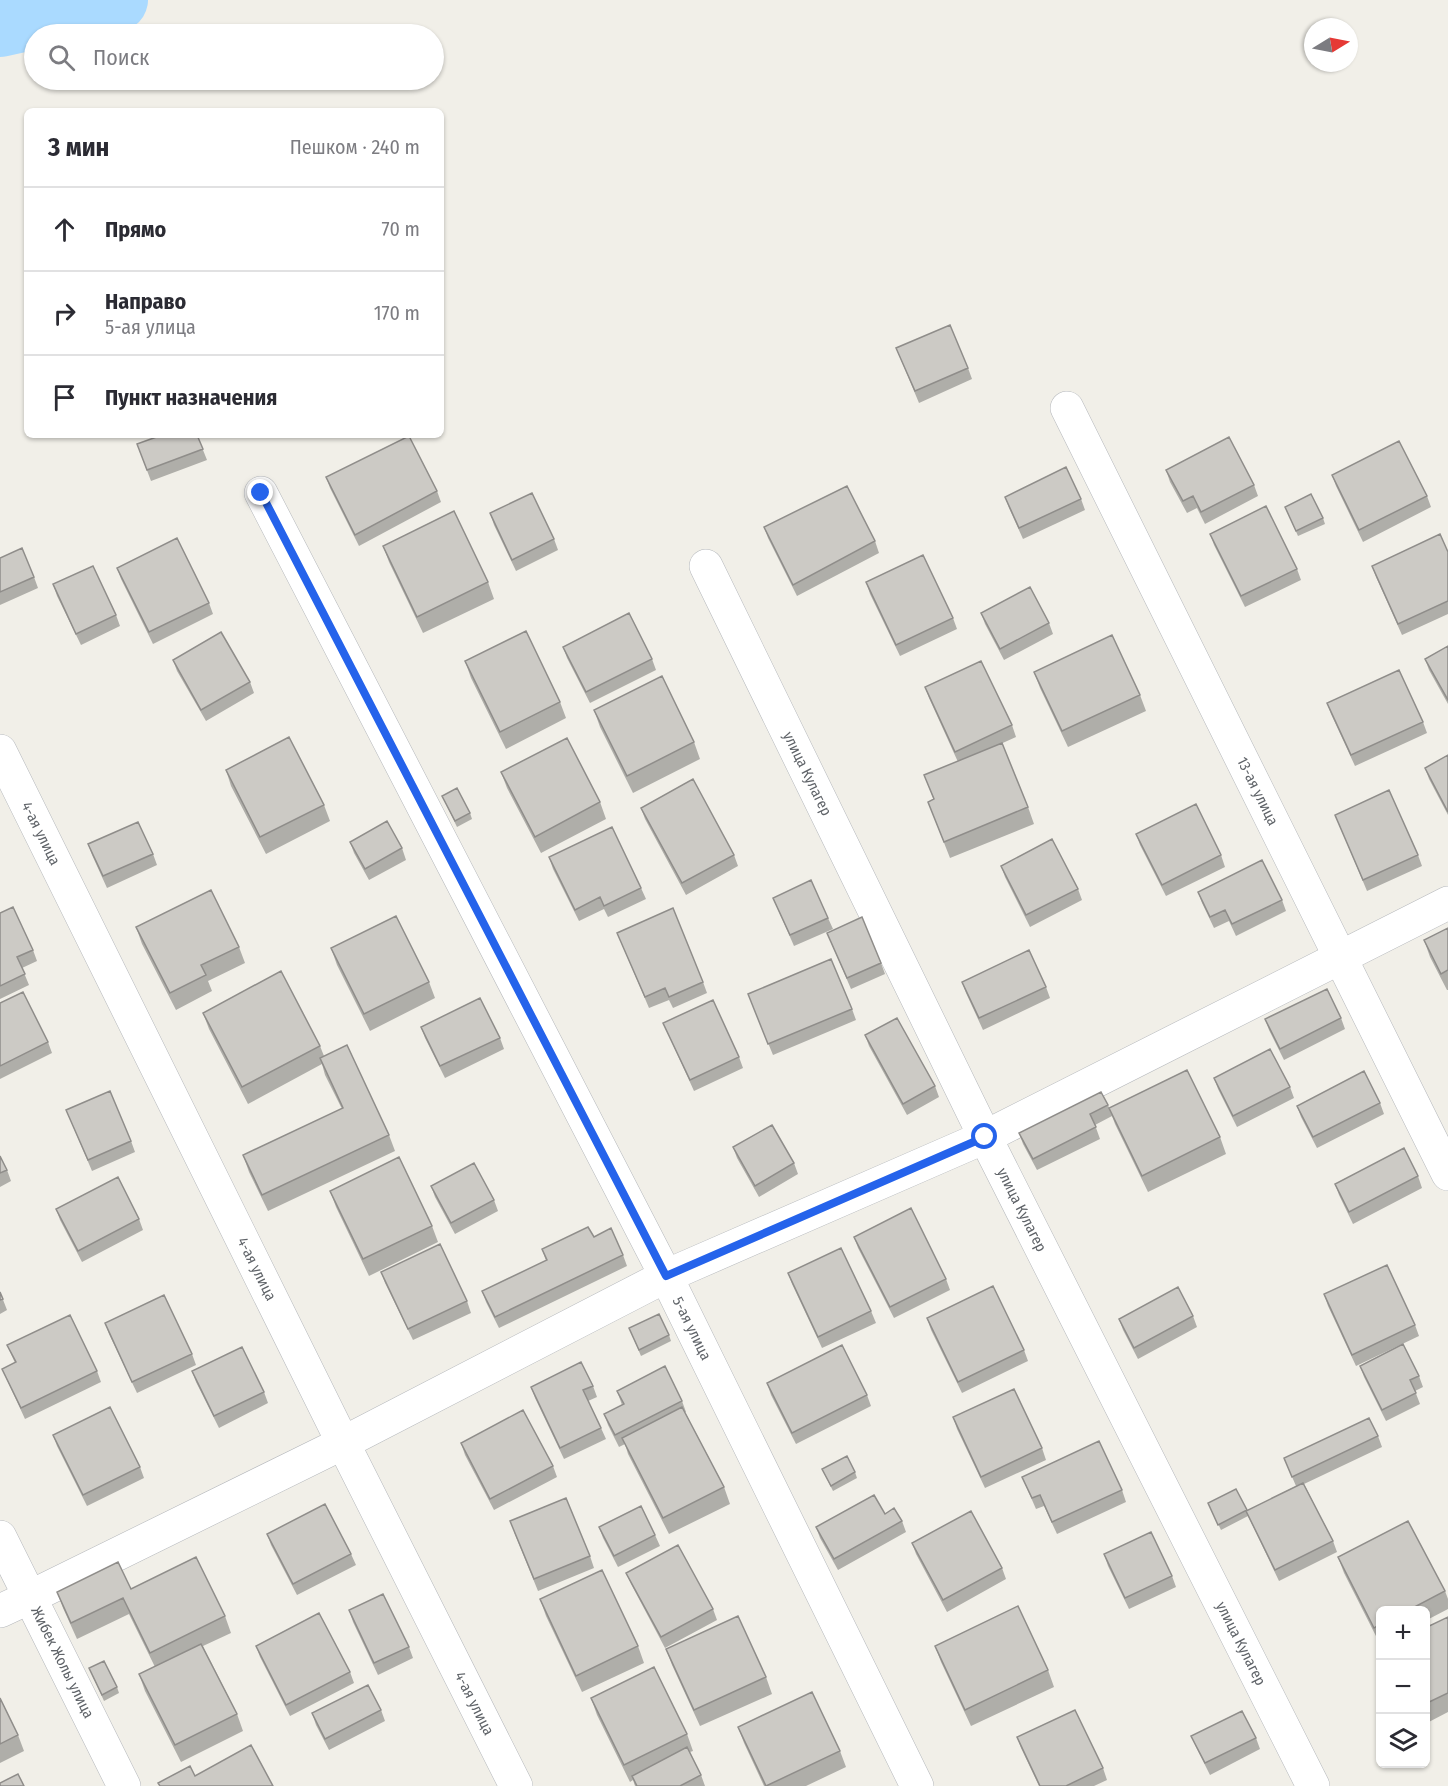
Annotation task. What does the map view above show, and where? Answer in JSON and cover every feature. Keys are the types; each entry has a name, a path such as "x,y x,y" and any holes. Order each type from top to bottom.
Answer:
{"street":[{"name":"13-ая улица","path":"1068,408 1448,1174"},
{"name":"5-ая улица","path":"261,493 666,1276 917,1786"},
{"name":"улица Кулагер","path":"706,566 985,1137 1313,1786"},
{"name":"4-ая улица","path":"0,751 516,1786"},
{"path":"0,1611 343,1443 666,1276 985,1137 1448,903"},
{"name":"Жибек Жолы улица","path":"0,1537 124,1786"}],"building":[{"path":"950,325 968,368 915,391 896,348"},
{"path":"1229,437 1254,485 1201,512 1193,496 1183,501 1166,470"},
{"path":"154,438 198,438 203,449 147,470 137,444"},
{"path":"405,438 410,438 437,491 355,535 326,477"},
{"path":"1399,441 1427,496 1359,530 1332,475"},
{"path":"1066,467 1081,499 1019,528 1005,497"},
{"path":"847,486 875,541 793,585 764,527"},
{"path":"532,493 554,539 512,560 490,513"},
{"path":"1311,494 1323,518 1296,531 1285,507"},
{"path":"1266,506 1297,569 1241,596 1210,534"},
{"path":"454,511 488,582 417,617 383,546"},
{"path":"1440,534 1448,552 1448,601 1398,624 1372,566"},
{"path":"177,538 209,603 149,632 117,568"},
{"path":"22,548 34,577 0,592 0,558"},
{"path":"923,555 953,618 896,645 866,582"},
{"path":"93,566 116,615 76,634 53,584"},
{"path":"1030,587 1049,623 1000,649 981,613"},
{"path":"629,613 652,659 586,692 563,647"},
{"path":"526,631 560,702 500,732 465,661"},
{"path":"221,632 250,682 201,710 173,660"},
{"path":"1112,635 1140,695 1062,731 1034,672"},
{"path":"1448,646 1448,700 1425,659"},
{"path":"981,661 1012,725 955,752 925,687"},
{"path":"1399,670 1423,722 1351,755 1327,703"},
{"path":"662,676 694,742 627,776 594,710"},
{"path":"289,737 324,805 260,837 226,770"},
{"path":"567,738 600,802 535,837 501,772"},
{"path":"1002,743 1028,807 944,842 928,802 934,799 924,775"},
{"path":"1448,755 1448,812 1425,768"},
{"path":"693,779 734,855 682,883 641,808"},
{"path":"457,788 470,813 455,821 442,796"},
{"path":"1389,790 1418,855 1363,880 1335,815"},
{"path":"1196,804 1221,855 1162,885 1136,834"},
{"path":"387,821 402,848 365,869 350,842"},
{"path":"138,822 153,854 103,876 88,844"},
{"path":"612,827 641,888 604,906 600,897 575,910 549,857"},
{"path":"1052,839 1078,889 1026,915 1001,866"},
{"path":"1262,860 1282,900 1232,924 1225,910 1210,917 1198,892"},
{"path":"811,880 828,918 790,935 773,898"},
{"path":"211,890 239,947 201,965 206,975 170,993 136,927"},
{"path":"13,907 33,950 17,957 25,974 0,986 0,913"},
{"path":"673,908 703,982 669,997 665,988 645,997 617,933"},
{"path":"396,916 429,982 364,1014 331,948"},
{"path":"862,917 881,963 847,978 827,933"},
{"path":"1448,928 1448,970 1441,974 1424,940"},
{"path":"1029,950 1046,987 979,1018 962,982"},
{"path":"831,959 852,1009 768,1044 748,994"},
{"path":"281,971 320,1046 242,1087 203,1013"},
{"path":"1327,989 1341,1018 1280,1049 1265,1019"},
{"path":"23,992 48,1042 0,1066 0,1003"},
{"path":"480,998 500,1038 440,1066 421,1027"},
{"path":"713,1000 739,1057 690,1080 663,1023"},
{"path":"897,1018 935,1086 903,1104 865,1035"},
{"path":"347,1045 389,1135 262,1195 243,1155 343,1108 320,1058"},
{"path":"1270,1049 1290,1087 1233,1116 1214,1078"},
{"path":"1187,1070 1220,1137 1142,1176 1109,1108"},
{"path":"1364,1071 1380,1103 1313,1137 1297,1106"},
{"path":"110,1091 131,1141 88,1160 66,1110"},
{"path":"1101,1092 1108,1105 1090,1114 1096,1127 1033,1159 1019,1133"},
{"path":"772,1125 794,1163 755,1186 733,1147"},
{"path":"1404,1148 1418,1176 1349,1212 1335,1184"},
{"path":"0,1156 7,1170 0,1173"},
{"path":"399,1157 432,1226 363,1259 330,1191"},
{"path":"474,1163 494,1200 451,1223 431,1186"},
{"path":"118,1177 139,1219 78,1251 56,1209"},
{"path":"911,1208 946,1279 890,1307 854,1237"},
{"path":"588,1227 594,1237 611,1228 623,1255 495,1317 482,1291 547,1260 542,1249"},
{"path":"440,1244 467,1301 408,1329 381,1272"},
{"path":"841,1248 871,1311 818,1337 788,1273"},
{"path":"1387,1265 1415,1325 1352,1355 1324,1294"},
{"path":"993,1286 1024,1350 958,1382 927,1318"},
{"path":"1178,1287 1193,1316 1134,1348 1119,1319"},
{"path":"164,1295 192,1354 132,1382 105,1323"},
{"path":"659,1314 669,1335 639,1350 629,1328"},
{"path":"70,1315 97,1371 21,1408 2,1369 16,1362 7,1345"},
{"path":"1403,1344 1419,1376 1410,1380 1416,1393 1382,1410 1360,1366"},
{"path":"842,1345 867,1395 792,1433 767,1383"},
{"path":"242,1347 264,1392 214,1416 192,1371"},
{"path":"581,1362 593,1386 583,1390 601,1428 560,1448 531,1387"},
{"path":"665,1366 682,1401 615,1435 604,1414 624,1404 617,1391"},
{"path":"1014,1389 1042,1448 981,1477 953,1417"},
{"path":"110,1407 140,1467 83,1495 53,1435"},
{"path":"682,1407 724,1487 663,1518 622,1438"},
{"path":"523,1410 553,1466 490,1499 461,1443"},
{"path":"1369,1418 1378,1436 1292,1477 1284,1458"},
{"path":"1099,1441 1122,1490 1052,1522 1040,1495 1032,1498 1022,1477"},
{"path":"847,1456 855,1472 831,1486 822,1469"},
{"path":"1303,1483 1333,1541 1275,1570 1246,1511"},
{"path":"1236,1489 1247,1510 1218,1525 1208,1503"},
{"path":"874,1495 885,1514 894,1508 902,1521 834,1559 816,1527"},
{"path":"566,1498 590,1556 534,1579 510,1521"},
{"path":"325,1504 351,1554 293,1584 267,1534"},
{"path":"641,1506 655,1535 614,1556 599,1527"},
{"path":"971,1511 1002,1568 943,1600 912,1543"},
{"path":"1408,1521 1445,1591 1416,1606 1376,1606 1376,1627 1374,1628 1338,1557"},
{"path":"1151,1532 1172,1576 1125,1598 1104,1554"},
{"path":"678,1545 713,1609 661,1637 626,1573"},
{"path":"196,1557 225,1616 150,1653 123,1598 71,1623 57,1592 118,1562 131,1589"},
{"path":"602,1570 638,1646 576,1676 540,1599"},
{"path":"383,1594 409,1647 374,1663 349,1610"},
{"path":"1018,1606 1048,1670 965,1710 935,1646"},
{"path":"319,1613 350,1672 286,1705 256,1646"},
{"path":"738,1616 766,1677 694,1710 666,1649"},
{"path":"1448,1617 1448,1693 1430,1702 1430,1660 1430,1626"},
{"path":"201,1644 237,1714 175,1745 139,1674"},
{"path":"104,1661 117,1687 102,1695 89,1668"},
{"path":"654,1667 687,1734 624,1765 591,1698"},
{"path":"368,1685 381,1710 325,1739 312,1713"},
{"path":"812,1692 840,1751 766,1786 738,1727"},
{"path":"0,1698 18,1735 0,1744"},
{"path":"1075,1710 1103,1768 1066,1786 1040,1786 1017,1737"},
{"path":"1242,1711 1256,1738 1205,1763 1191,1736"},
{"path":"251,1745 273,1786 160,1786 158,1783 190,1766 195,1776"},
{"path":"687,1747 701,1775 680,1786 637,1786 632,1776"},
{"path":"18,1774 24,1786 0,1786 0,1783"}],"waterway":[{"path":"0,26 117,0"}],"route":[{"path":"261,493 666,1276 985,1137"}]}
